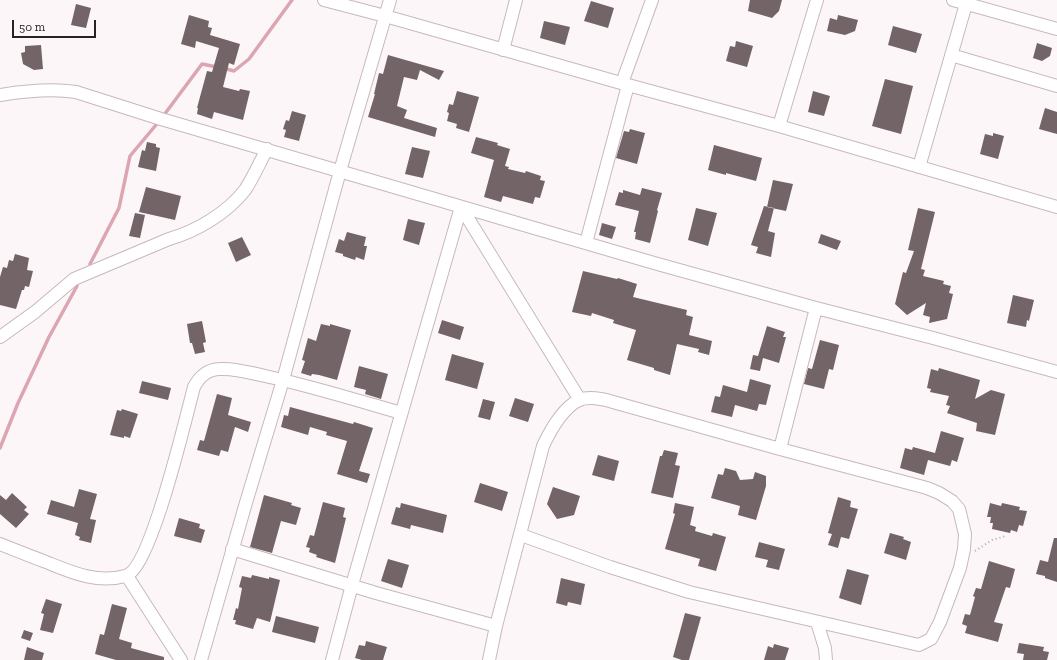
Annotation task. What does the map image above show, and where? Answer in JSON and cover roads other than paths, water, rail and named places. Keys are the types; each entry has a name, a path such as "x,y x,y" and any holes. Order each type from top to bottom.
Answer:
{"street":[{"path":"324,0 780,126 1057,207"},
{"path":"201,660 232,549 283,380 340,171 390,0"},
{"path":"503,50 516,0"},
{"path":"586,243 625,84 652,0"},
{"path":"780,126 817,0"},
{"path":"953,0 1057,29"},
{"path":"919,167 966,4"},
{"path":"951,55 1057,86"},
{"path":"0,95 48,90 76,92 586,243 816,308 1057,372"},
{"path":"0,337 35,312 74,279 169,239 185,234 225,211 245,189 267,149"},
{"path":"461,207 580,400"},
{"path":"332,660 352,585 461,207"},
{"path":"780,449 816,308"},
{"path":"0,544 79,575 100,579 127,576 133,571 144,553 160,513 194,387 197,381 204,374 219,369 241,371 283,380 401,413"},
{"path":"489,660 496,626 542,446 556,423 570,407 580,400 590,398 607,400 780,449 927,488 952,501 959,509 965,534 962,558 955,581 936,630 931,639 919,645 689,592 610,567 520,535"},
{"path":"232,549 496,626"},
{"path":"127,576 180,660"},
{"path":"817,622 825,648 826,660"}],"waterway":[{"path":"223,68 234,71 249,59 292,0"},
{"path":"90,264 119,208 130,156 161,119 202,64 217,67"},
{"path":"0,448 18,403 49,337 77,286"}]}
